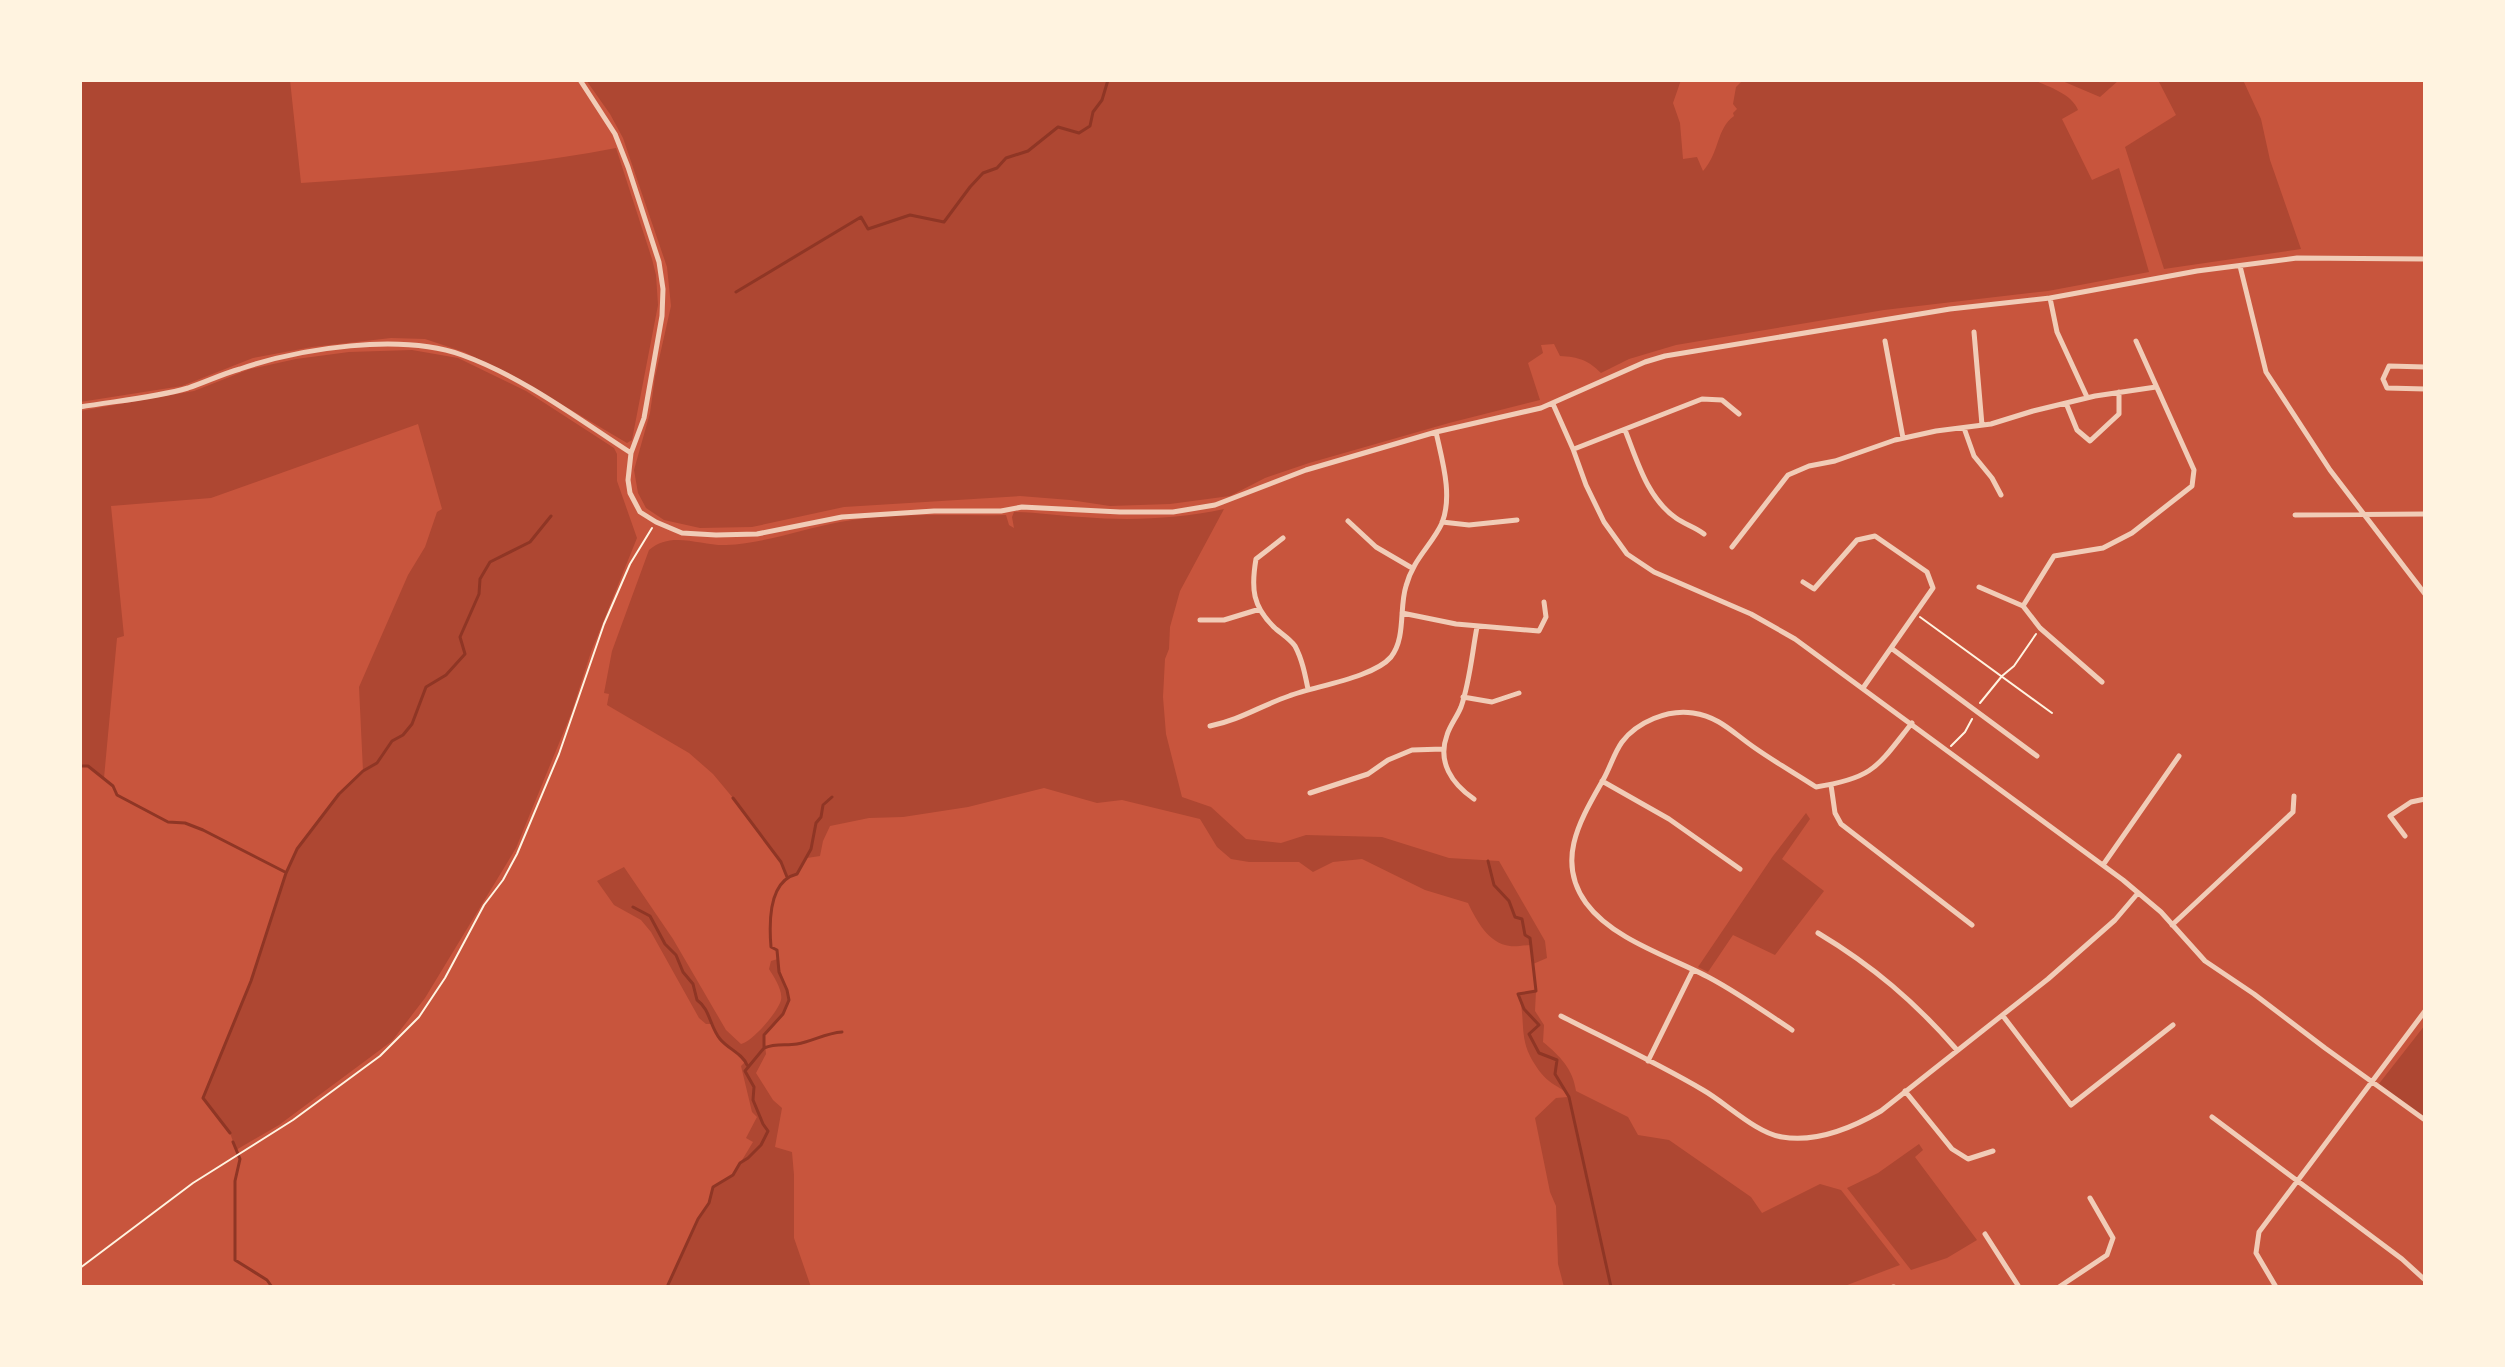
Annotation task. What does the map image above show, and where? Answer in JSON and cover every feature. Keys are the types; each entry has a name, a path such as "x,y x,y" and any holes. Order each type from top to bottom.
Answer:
{"street":[{"path":"580,80 615,134 659,262 663,289 662,316 644,418 631,453 628,480 633,503 640,512 656,522 682,533 757,534 842,517 1001,511 1022,507 1173,512 1215,505 1306,470 1436,432 1553,404 1608,377 1665,356 1950,309 2050,298 2297,258 2425,259"},
{"path":"2240,266 2266,372 2330,470 2425,594"},
{"path":"2050,298 2057,332 2087,398"},
{"path":"1974,332 1982,425"},
{"path":"1885,341 1903,438"},
{"path":"2023,606 2054,556 2103,548 2132,533 2192,486 2194,470 2136,341"},
{"path":"80,407 186,388 242,368 312,351 407,345 439,349 483,364 556,404 631,453"},
{"path":"2425,367 2389,366 2383,379 2387,388 2425,389"},
{"path":"1732,547 1788,475 1809,466 1903,438 1982,425 2087,398 2156,387"},
{"path":"2066,403 2077,430 2090,441 2119,414 2119,392"},
{"path":"1573,449 1702,399 1722,400 1739,414"},
{"path":"1553,404 1604,522 1627,554 1654,572 1751,614 1795,639 2103,865 2138,893 2205,961 2425,1120"},
{"path":"1964,428 1974,456 2001,495"},
{"path":"1625,430 1644,478 1660,503 1675,518 1704,534"},
{"path":"1210,726 1233,721 1308,689 1341,682 1373,669 1391,657 1400,633 1405,589 1412,568 1442,522 1446,482 1436,432"},
{"path":"2295,515 2425,514"},
{"path":"1442,522 1469,525 1517,520"},
{"path":"1348,521 1376,547 1412,568"},
{"path":"1803,582 1814,589 1857,540 1875,536 1927,572 1933,588 1863,688"},
{"path":"1283,538 1256,559 1252,580 1255,603 1273,626 1293,643 1302,662 1308,689"},
{"path":"1979,587 2023,606 2040,628 2102,682"},
{"path":"1402,613 1477,627 1539,631 1546,617 1544,602"},
{"path":"1200,620 1224,620 1260,609"},
{"path":"1474,799 1451,778 1444,764 1444,749 1463,697 1477,627"},
{"path":"1891,648 2037,756"},
{"path":"1463,697 1492,702 1519,693"},
{"path":"1792,1030 1733,992 1637,943 1605,922 1586,903 1576,881 1571,858 1575,834 1623,741 1640,726 1662,715 1690,712 1716,719 1816,787 1842,784 1863,776 1881,762 1912,723"},
{"path":"1310,793 1368,774 1388,760 1412,750 1444,749"},
{"path":"2103,865 2179,756"},
{"path":"1602,781 1669,819 1740,869"},
{"path":"1831,785 1835,813 1841,824 1972,925"},
{"path":"2172,925 2293,812 2294,796"},
{"path":"2405,836 2390,816 2411,802 2425,799"},
{"path":"1561,1016 1704,1090 1780,1137 1811,1137 1855,1126 1881,1111 2003,1016 2106,929 2138,893"},
{"path":"1818,933 1891,982 1926,1014 1957,1050"},
{"path":"1648,1061 1693,970"},
{"path":"2276,1287 2256,1253 2259,1232 2425,1011"},
{"path":"2003,1016 2071,1105 2173,1025"},
{"path":"1905,1091 1952,1149 1968,1159 1993,1151"},
{"path":"2212,1117 2402,1259 2425,1280"},
{"path":"2059,1287 2107,1255 2113,1238 2090,1198"},
{"path":"1985,1234 2019,1287"}],"path":[{"path":"80,1268 193,1183 293,1120 380,1056 419,1017 517,854 559,754 604,624 630,564 656,522"},
{"path":"1915,613 2052,713"},
{"path":"1948,750 1965,732 1975,710 2014,666 2040,628"}],"shaded area":[{"path":"80,80 290,80 301,183 498,166 616,148 652,259 658,305 632,440 627,443 512,375 464,352 425,339 391,338 312,347 253,358 182,386 80,402"},
{"path":"586,80 1681,80 1673,103 1680,123 1683,159 1697,157 1703,171 1724,127 1734,116 1737,109 1733,104 1736,87 1743,80 2034,80 2075,104 2078,110 2062,119 2092,180 2119,168 2149,272 2048,291 1884,310 1676,345 1629,359 1601,373 1583,360 1560,356 1554,344 1541,345 1543,353 1528,363 1540,400 1309,463 1265,478 1230,496 1170,504 1110,506 1020,496 844,507 752,527 700,528 664,520 646,508 638,493 634,470 650,413 671,306 667,267 623,138"},
{"path":"2060,80 2119,80 2100,97"},
{"path":"2158,80 2243,80 2261,119 2270,160 2301,249 2164,269 2125,147 2176,115"},
{"path":"412,350 458,358 526,391 614,448 617,454 617,481 637,538 591,652 571,714 516,848 425,998 392,1041 279,1125 236,1150 230,1133 203,1098 251,981 286,873 297,849 339,794 363,771 359,687 408,575 425,547 437,512 442,509 418,424 211,498 111,506 124,636 117,638 104,778 88,766 80,766 80,411 194,391 250,369 296,359 349,352"},
{"path":"1224,509 1180,591 1165,659 1163,697 1166,734 1182,797 1211,807 1246,839 1281,843 1306,835 1382,837 1449,858 1499,861 1545,941 1547,958 1533,964 1531,945 1510,946 1496,941 1479,924 1468,903 1425,890 1362,859 1333,862 1313,872 1299,862 1231,859 1217,847 1200,819 1122,800 1097,803 1044,788 968,807 903,817 869,818 830,826 820,856 807,858 797,874 787,877 780,862 713,774 689,753 607,705 609,694 604,693 612,651 649,550 667,541 741,544 840,522 881,517 1006,515 1009,525 1014,528 1014,512 1135,519"},
{"path":"1806,813 1810,819 1782,859 1824,891 1775,955 1733,935 1708,972 1698,967 1773,856"},
{"path":"624,867 673,939 726,1030 741,1044 758,1032 779,1005 781,992 769,969 771,961 778,959 787,990 787,1003 782,1015 764,1035 766,1054 756,1073 773,1100 782,1108 775,1147 792,1152 794,1238 811,1287 667,1287 697,1219 709,1203 713,1187 733,1175 753,1142 746,1138 757,1117 752,1112 741,1066 746,1061 718,1038 713,1024 706,1024 699,1018 651,932 641,920 614,905 597,881"},
{"path":"1536,991 1535,1011 1544,1025 1543,1042 1565,1064 1576,1091 1628,1117 1638,1135 1669,1140 1751,1197 1762,1213 1820,1184 1841,1190 1900,1265 1842,1287 1564,1287 1558,1264 1556,1206 1550,1192 1535,1118 1556,1098 1568,1097 1541,1073 1527,1048 1518,994"},
{"path":"2425,1025 2425,1120 2378,1085"},
{"path":"1919,1144 1923,1150 1915,1157 1977,1240 1947,1258 1911,1270 1847,1188 1878,1173"}],"waterway":[{"path":"736,292 861,217 868,229 910,215 944,222 983,173 997,168 1006,158 1028,151 1058,127 1079,133 1090,126 1108,80"},
{"path":"230,1133 203,1098 251,981 286,873 297,849 339,794 363,771 377,763 392,741 403,735 412,724 426,687 446,675 465,654 460,637 479,594 480,579 490,562 530,542 551,516"},
{"path":"80,766 88,766 113,786 117,795 168,822 185,823 203,830 285,872"},
{"path":"667,1287 698,1219 709,1203 713,1187 733,1175 740,1163 761,1145 768,1131 753,1100 754,1087 745,1071 764,1048 764,1035 783,1014 789,1000 779,972 777,950 771,947 772,904 780,885 797,874 811,849 823,805 832,797"},
{"path":"733,798 781,862 787,877"},
{"path":"1488,861 1494,885 1509,901 1515,917 1522,919 1525,935 1530,938 1536,991 1518,994 1524,1009 1539,1025 1529,1034 1539,1053 1557,1060 1555,1074 1569,1097 1611,1287"},
{"path":"633,907 650,916 693,984 697,1000 705,1008 717,1034 747,1065"},
{"path":"764,1048 797,1044 842,1032"},
{"path":"233,1142 240,1159 235,1181 235,1260 267,1280 272,1287"}]}
